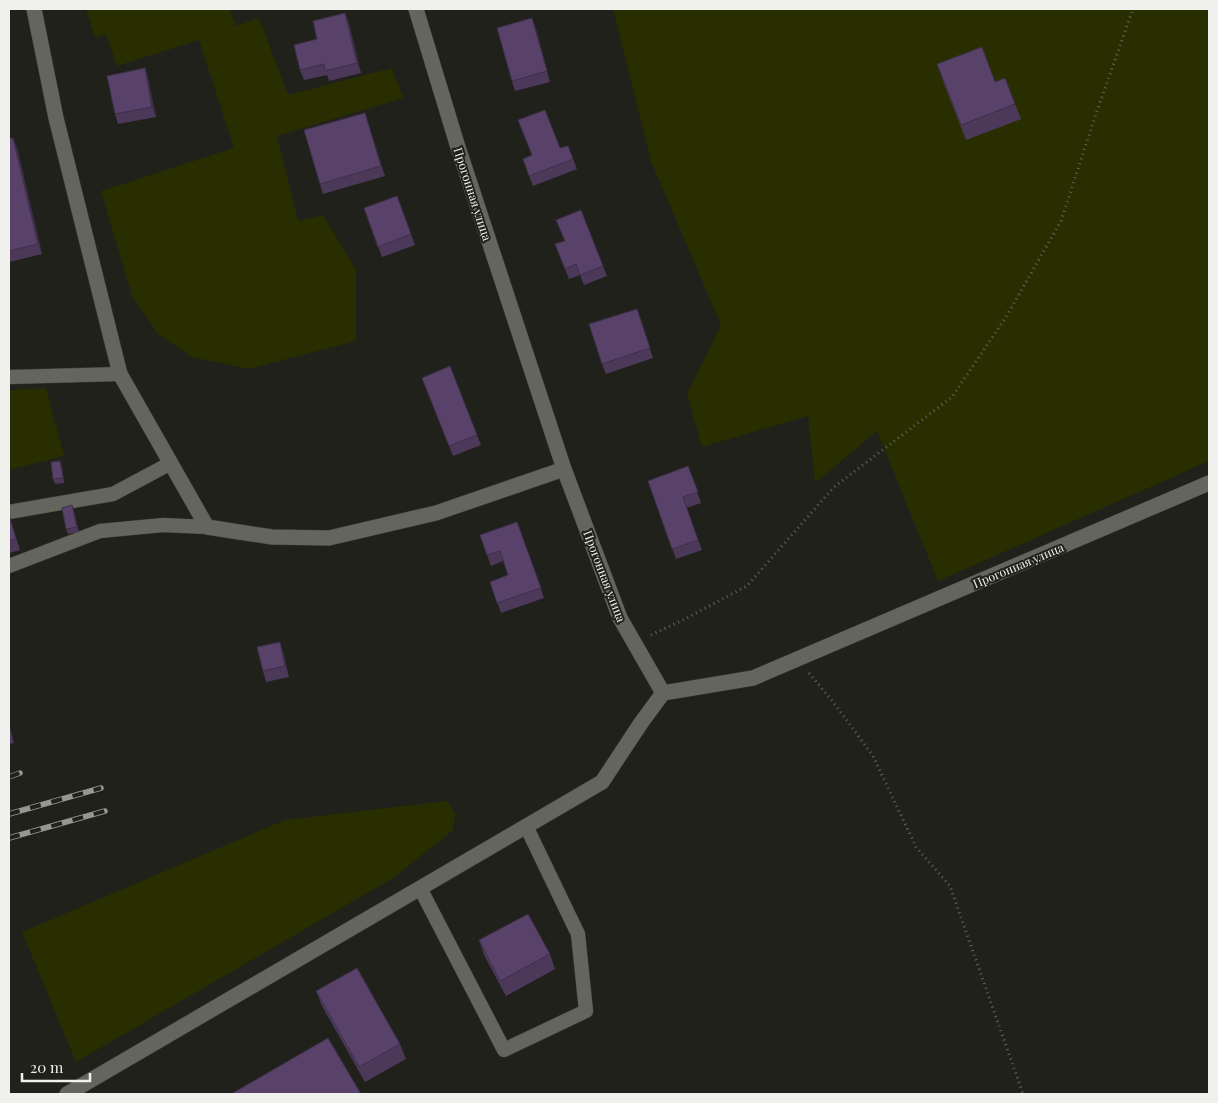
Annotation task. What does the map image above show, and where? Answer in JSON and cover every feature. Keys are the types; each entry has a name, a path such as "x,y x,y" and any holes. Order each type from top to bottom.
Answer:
{"street":[{"path":"34,9 56,118 120,374 207,527 272,537 329,538 436,513 564,469"},
{"name":"Прогонная улица","path":"416,9 457,144 564,469 620,618 663,694 753,678 1209,484"},
{"path":"68,1094 602,782 641,722 663,694"}],"lane":[{"path":"9,377 120,374"},
{"path":"9,512 113,494 171,463"},
{"path":"9,566 100,531 162,525 207,527"},
{"path":"420,888 504,1050 586,1011 578,934 526,826"}],"path":[{"path":"634,642 683,620 747,586 834,487 952,397 1006,317 1061,221 1133,9"},
{"path":"797,660 834,703 873,756 916,847 950,886 1023,1094"}],"green space":[{"path":"86,9 229,9 236,26 259,18 288,95 392,68 403,98 277,136 298,221 323,215 356,270 356,341 248,369 192,357 158,334 132,296 101,191 234,148 199,40 117,66 106,34 95,37"},
{"path":"613,9 1209,9 1209,461 938,581 877,431 815,483 808,416 702,447 687,394 721,325 651,161"},
{"path":"46,388 64,456 9,470 9,390"},
{"path":"447,801 456,814 452,831 393,878 76,1062 22,932 285,820"}],"building":[{"path":"345,13 357,63 325,71 324,64 300,70 294,45 317,39 313,21"},
{"path":"532,18 547,71 512,81 497,28"},
{"path":"982,47 995,82 1005,78 1015,104 961,125 937,64"},
{"path":"145,68 152,107 115,114 107,76"},
{"path":"545,110 560,148 568,146 573,159 529,176 523,159 532,155 518,120"},
{"path":"365,113 381,166 320,184 304,130"},
{"path":"13,138 38,244 9,251 9,139"},
{"path":"397,196 411,234 378,247 364,208"},
{"path":"581,210 603,266 580,275 576,264 565,269 555,244 565,241 556,220"},
{"path":"637,309 650,348 602,364 589,324"},
{"path":"450,366 477,435 449,446 422,378"},
{"path":"60,461 63,478 53,479 51,462"},
{"path":"688,466 698,492 683,497 698,540 672,549 648,481"},
{"path":"72,505 77,527 66,529 62,508"},
{"path":"9,515 16,539 9,541"},
{"path":"517,522 541,588 497,603 490,582 508,575 500,551 487,555 480,535"},
{"path":"280,642 285,666 263,671 257,647"},
{"path":"528,914 550,954 500,981 479,940"},
{"path":"357,968 400,1044 359,1067 316,991"},
{"path":"328,1038 361,1094 231,1094"}],"railway":[{"path":"9,777 20,773"},
{"path":"9,814 101,788"},
{"path":"9,838 105,811"}]}
